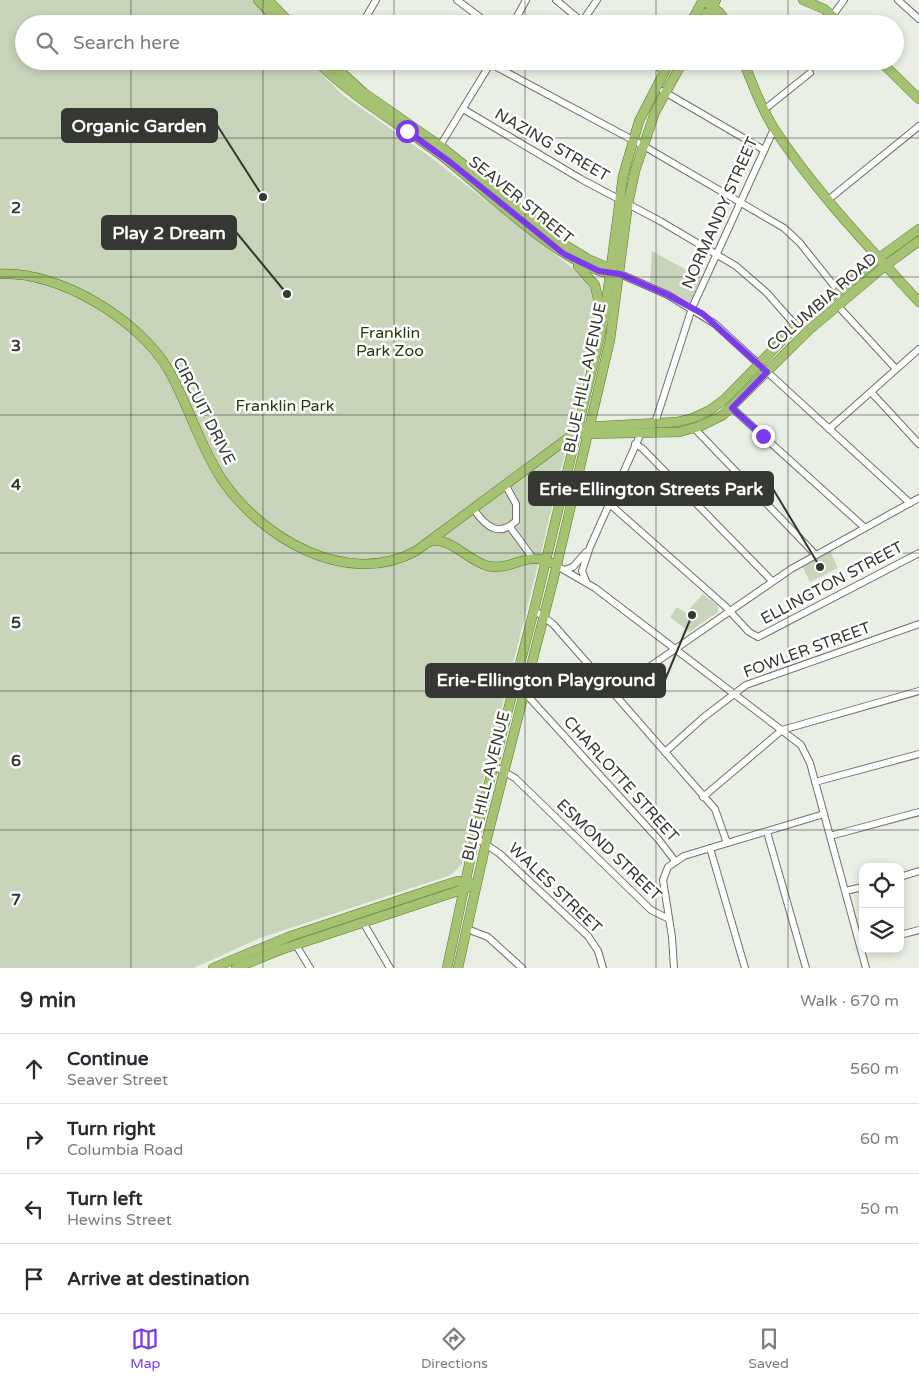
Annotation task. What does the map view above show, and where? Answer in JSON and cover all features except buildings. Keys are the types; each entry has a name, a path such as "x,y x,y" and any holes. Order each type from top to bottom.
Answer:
{"main road":[{"path":"258,0 272,15"},
{"path":"268,0 282,15"},
{"path":"803,0 833,15"},
{"path":"695,15 702,3 710,12"},
{"name":"SEAVER STREET","path":"338,70 364,93 554,237 610,271"},
{"name":"BLUE HILL AVENUE","path":"447,968 475,837 534,610 601,331 618,199 632,140 665,70"},
{"name":"BLUE HILL AVENUE","path":"458,968 504,772 545,616 561,568 578,477 614,322 628,204 642,145 678,70"},
{"path":"746,70 774,129 828,200 919,302"},
{"path":"889,70 919,99"},
{"name":"SEAVER STREET","path":"438,148 564,254 592,268 620,274"},
{"name":"COLUMBIA ROAD","path":"506,486 577,431 687,420 710,410 725,399 796,326 879,258 919,229"},
{"name":"COLUMBIA ROAD","path":"589,430 641,433 673,432 694,428 723,415 793,345 886,265 919,241"},
{"path":"588,259 599,259 605,256 613,244"},
{"path":"564,254 588,274 595,285 601,307 601,331"},
{"name":"CIRCUIT DRIVE","path":"0,274 31,276 54,282 77,292 118,318 144,340 167,368 221,478 248,511 283,537 322,557 357,564 400,557 426,543 506,486"},
{"path":"456,522 448,535 456,549"},
{"path":"426,543 440,541 474,561 495,566 512,565 532,557 546,560 561,568"},
{"path":"213,968 296,934 438,886 458,881 465,886"},
{"path":"239,967 465,886 477,885"},
{"path":"296,934 296,945"}],"street":[{"path":"367,15 376,0"},
{"path":"457,0 477,15"},
{"path":"518,15 526,0"},
{"path":"556,0 574,15"},
{"path":"589,15 597,0"},
{"path":"833,15 844,0"},
{"path":"898,0 919,19"},
{"path":"438,148 488,70"},
{"path":"505,70 642,145 740,202 792,235 839,292"},
{"path":"764,109 810,73"},
{"path":"656,86 764,150"},
{"name":"NAZING STREET","path":"463,109 717,254 749,275 796,326"},
{"path":"828,200 919,126"},
{"name":"NORMANDY STREET","path":"655,423 692,308 774,129"},
{"name":"SEAVER STREET","path":"620,274 692,308 715,324 910,503"},
{"path":"838,306 896,369"},
{"path":"829,429 919,349"},
{"path":"871,392 919,444"},
{"path":"732,408 865,528"},
{"path":"694,428 815,554"},
{"path":"586,582 582,573 590,547 608,503 641,433"},
{"path":"634,445 642,448 772,582"},
{"name":"ELLINGTON STREET","path":"578,477 729,610 749,632 758,637 919,553"},
{"path":"474,510 488,526 500,530 510,527 516,521 518,508 506,486"},
{"path":"613,692 729,610 815,554 919,498"},
{"path":"510,527 529,550 532,557"},
{"path":"561,568 573,567 590,547"},
{"path":"561,568 586,582 675,648 794,738 806,752 859,940"},
{"path":"534,610 545,616 718,814 727,842"},
{"name":"FOWLER STREET","path":"665,752 746,685 919,624"},
{"path":"703,797 782,730 797,724 919,691"},
{"name":"CHARLOTTE STREET","path":"525,693 659,840 675,861"},
{"path":"815,782 919,754"},
{"name":"ESMOND STREET","path":"494,766 515,778 651,910 669,920 674,968"},
{"path":"830,836 919,812"},
{"path":"669,920 662,880 668,867 675,861 727,842 824,814"},
{"path":"766,832 806,968"},
{"name":"WALES STREET","path":"475,837 500,854 588,936 598,951 603,968"},
{"path":"710,848 745,968"},
{"path":"904,876 919,871"},
{"path":"844,891 859,888"},
{"path":"363,922 390,968"},
{"path":"467,929 485,935 522,968"},
{"path":"904,934 919,930"},
{"path":"296,945 310,968"},
{"path":"863,953 866,968"}],"green space":[{"name":"Franklin Park","path":"0,0 253,0 267,15 15,15 15,70 317,70 344,96 429,156 581,275 590,286 594,298 595,326 541,553 462,864 451,875 260,938 194,968 0,968"},
{"path":"652,251 701,278 690,303 650,282"},
{"path":"830,551 838,568 810,582 802,566"},
{"path":"703,594 718,606 718,612 689,632 670,617 677,607 686,613"}],"place":[{"name":"Organic Garden","path":"263,197"},
{"name":"Play 2 Dream","path":"287,294"},
{"name":"Erie-Ellington Streets Park","path":"820,567"},
{"name":"Erie-Ellington Playground","path":"692,615"}],"route":[{"path":"407,131 450,162 564,254 592,268 610,274 620,274 668,295 703,314 715,324 767,372 732,408 763,436"}],"park label":[{"name":"Franklin Park Zoo","path":"390,342"}]}
